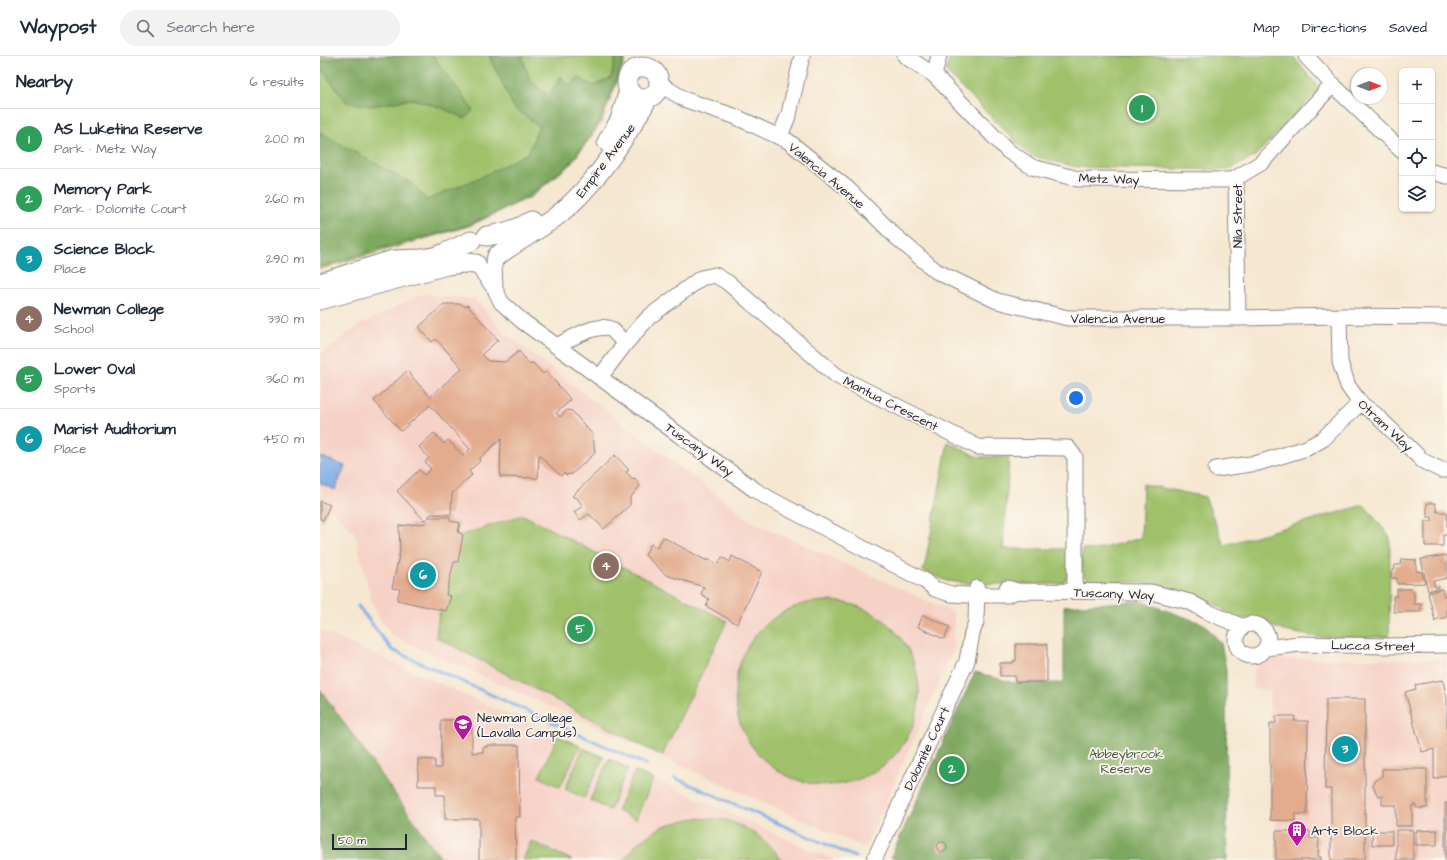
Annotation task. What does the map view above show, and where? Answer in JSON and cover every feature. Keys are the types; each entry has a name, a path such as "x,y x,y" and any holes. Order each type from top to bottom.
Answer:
{"main road":[{"path":"638,62 643,67 649,68 650,83 627,85 629,75 638,62"},
{"name":"Empire Avenue","path":"320,283 393,260 422,259 435,256 479,239 502,234 521,227 552,205 568,191 590,166 607,141 620,120 627,97 650,83"},
{"name":"Empire Avenue","path":"486,261 541,228 560,214 578,197 599,173 616,149 650,83"},
{"path":"320,300 447,265 486,261 497,246 492,238 479,239 468,247 468,254 471,260 486,261"}],"street":[{"path":"780,136 789,114 802,56"},
{"name":"Metz Way","path":"905,56 934,75 1008,151 1032,167 1078,179 1230,180 1236,178"},
{"path":"934,75 939,56"},
{"path":"1306,56 1399,148"},
{"name":"Valencia Avenue","path":"650,83 669,90 686,100 734,116 780,136 804,153 848,189 895,236 936,271 997,301 1068,318 1238,318 1339,316 1447,317"},
{"name":"Nila Street","path":"1238,318 1236,178 1261,163 1333,84"},
{"path":"1435,173 1447,176"},
{"name":"Tuscany Way","path":"486,261 495,289 502,302 522,321 755,490 925,581 935,589 951,594 1006,587 1017,591 1151,592 1190,602 1208,612 1243,627"},
{"name":"Mantua Crescent","path":"600,377 625,344 649,317 701,278 715,275 727,282 837,376 978,448 1068,448 1075,457 1075,591"},
{"name":"Otram Way","path":"1339,316 1340,362 1348,386 1360,403 1375,414 1424,461 1441,470 1447,470"},
{"path":"557,346 599,327 611,329 625,344"},
{"path":"1216,469 1258,463 1306,448 1323,439 1360,403"},
{"name":"Dolomite Court","path":"874,860 967,661 972,633 976,622 972,592"},
{"name":"Tuscany Way","path":"1208,612 1216,623 1237,642"},
{"path":"1248,624 1260,626 1267,633 1268,643 1266,648 1253,656 1246,654 1239,648 1237,642 1238,634 1243,627 1248,624"},
{"name":"Lucca Street","path":"1267,633 1300,644"},
{"name":"Lucca Street","path":"1266,648 1300,644 1385,646 1447,645"}],"shaded area":[{"path":"423,294 475,299 506,334 751,521 954,613 954,649 865,848 393,636 380,620 371,599 355,533 330,508 320,528 320,355 360,325"},
{"name":"Newman College (Lavalla Campus)","path":"320,630 834,860 442,860 320,689"},
{"path":"1278,659 1447,659 1447,860 1276,860 1276,821 1270,820 1270,690 1253,689 1253,674 1255,668 1263,662"}],"green space":[{"path":"320,56 627,56 601,123 571,164 531,197 469,226 320,269"},
{"path":"342,56 433,56 473,110 465,119 442,108 412,99 371,106 346,102 320,67 320,61 330,60"},
{"path":"489,56 522,56 530,81 549,97 561,76 564,83 572,84 578,77 593,86 611,78 616,56 625,56 600,121 570,163 530,195 469,225 375,250 320,267 320,132 411,183 427,200 483,176 528,153 539,126 514,108"},
{"path":"950,56 1293,56 1320,89 1255,156 1229,170 1076,167 1029,155 946,72"},
{"path":"948,442 978,457 1009,457 1003,549 1069,549 1069,570 1066,579 1057,584 974,584 947,581 923,571"},
{"path":"1143,484 1205,497 1224,545 1364,505 1390,537 1389,637 1318,637 1289,632 1254,618 1238,619 1229,615 1220,607 1185,591 1137,582 1088,582 1085,578 1083,570 1082,549 1095,550 1141,538"},
{"path":"523,515 727,621 662,756 436,637 438,620 456,537"},
{"path":"818,601 836,601 854,605 878,616 898,634 904,642 915,666 919,684 919,702 912,728 904,744 886,764 878,770 854,781 836,785 818,785 800,781 776,770 756,752 750,744 739,720 735,702 735,684 739,666 750,642 768,622 776,616 800,605"},
{"name":"Abbeybrook Reserve","path":"1140,601 1204,624 1221,643 1226,669 1227,860 898,860 891,857 975,672 1014,683 1064,683 1064,606"},
{"path":"320,689 442,860 320,860"},
{"path":"558,736 580,746 560,787 539,777"},
{"path":"583,748 604,757 584,798 565,789"},
{"path":"609,759 628,768 610,810 590,800"},
{"path":"635,771 653,779 636,819 617,811"},
{"path":"694,818 726,820 742,826 771,847 781,860 624,860 637,843 663,826"},
{"path":"531,841 572,860 523,860"}],"water":[{"path":"320,456 345,466 335,490 320,483"}],"building":[{"path":"444,304 461,304 465,307 467,305 498,340 482,354 488,361 505,362 519,351 529,364 533,363 543,374 546,371 571,400 556,413 560,417 567,410 572,411 593,435 595,453 572,474 566,475 564,473 561,476 539,455 538,478 500,477 501,439 479,459 480,461 469,471 472,475 452,493 451,515 431,514 428,517 450,517 450,521 460,523 458,532 463,535 458,562 454,562 446,595 451,596 446,611 397,600 400,589 392,588 400,551 399,526 427,523 426,519 424,520 397,491 419,470 425,475 431,469 425,462 429,458 419,447 434,433 444,444 448,440 463,456 470,449 430,405 401,431 374,401 407,371 430,397 462,368 436,339 432,342 419,327"},
{"path":"615,455 629,470 626,472 633,479 635,478 640,486 630,498 630,505 604,529 589,514 580,520 574,512 583,506 576,497 575,498 572,496"},
{"path":"320,501 330,505 323,520 320,519"},
{"path":"1427,503 1435,503 1437,512 1447,512 1447,535 1443,535 1443,546 1425,546 1425,521 1432,521 1432,517 1427,517"},
{"path":"663,537 707,561 707,559 718,564 722,557 730,562 732,556 762,572 737,624 706,606 709,599 701,594 704,587 666,575 645,555 651,544 657,548"},
{"path":"1447,555 1447,578 1433,581 1435,587 1439,586 1439,588 1428,591 1421,559"},
{"path":"1401,559 1416,560 1416,571 1422,572 1425,583 1397,584 1397,578 1391,578 1392,570 1394,570 1395,565 1400,565"},
{"path":"1397,589 1411,589 1414,593 1413,604 1421,604 1421,612 1394,612 1393,596 1397,596"},
{"path":"1442,589 1444,596 1447,595 1447,616 1435,621 1428,593"},
{"path":"923,615 950,627 944,639 918,627"},
{"path":"1016,644 1047,644 1047,682 1015,682 1015,676 1000,676 1000,663 1013,663 1013,661 1016,661"},
{"path":"1443,680 1447,699 1447,775 1434,779 1434,749 1422,752 1405,692 1416,689 1415,685"},
{"path":"1326,699 1365,699 1365,860 1331,860 1331,789 1325,789"},
{"path":"1276,716 1295,716 1294,721 1308,721 1307,814 1295,814 1295,821 1270,820 1270,723 1276,723"},
{"path":"441,720 463,720 465,724 472,724 472,753 483,752 483,747 487,747 487,745 519,745 520,817 515,817 516,860 479,860 479,819 445,819 445,795 436,795 436,786 418,786 418,759 435,760 435,768 441,768"},
{"path":"1382,769 1427,769 1427,808 1416,808 1416,805 1412,805 1412,826 1396,826 1396,805 1382,805 1382,796 1378,796 1373,786 1374,781 1382,777"},
{"path":"1445,803 1447,803 1447,860 1445,860"},
{"path":"1396,830 1413,830 1413,860 1396,860"},
{"path":"1437,830 1437,845 1416,845 1416,831"},
{"name":"Arts Block","path":"1276,831 1310,831 1310,838 1319,838 1318,857 1321,857 1321,860 1276,860"},
{"path":"1372,831 1392,831 1392,845 1372,845"},
{"path":"942,842 947,847 942,852 937,847"}],"waterway":[{"path":"358,606 392,650 647,765"},
{"path":"675,778 855,857"}],"place":[{"name":"AS Luketina Reserve","path":"1142,108"},
{"name":"Newman College","path":"606,566"},
{"name":"Marist Auditorium","path":"423,575"},
{"name":"Lower Oval","path":"580,629"},
{"name":"Newman College (Lavalla Campus)","path":"463,741"},
{"name":"Science Block","path":"1345,749"},
{"name":"Memory Park","path":"952,769"},
{"name":"Arts Block","path":"1297,847"}]}
